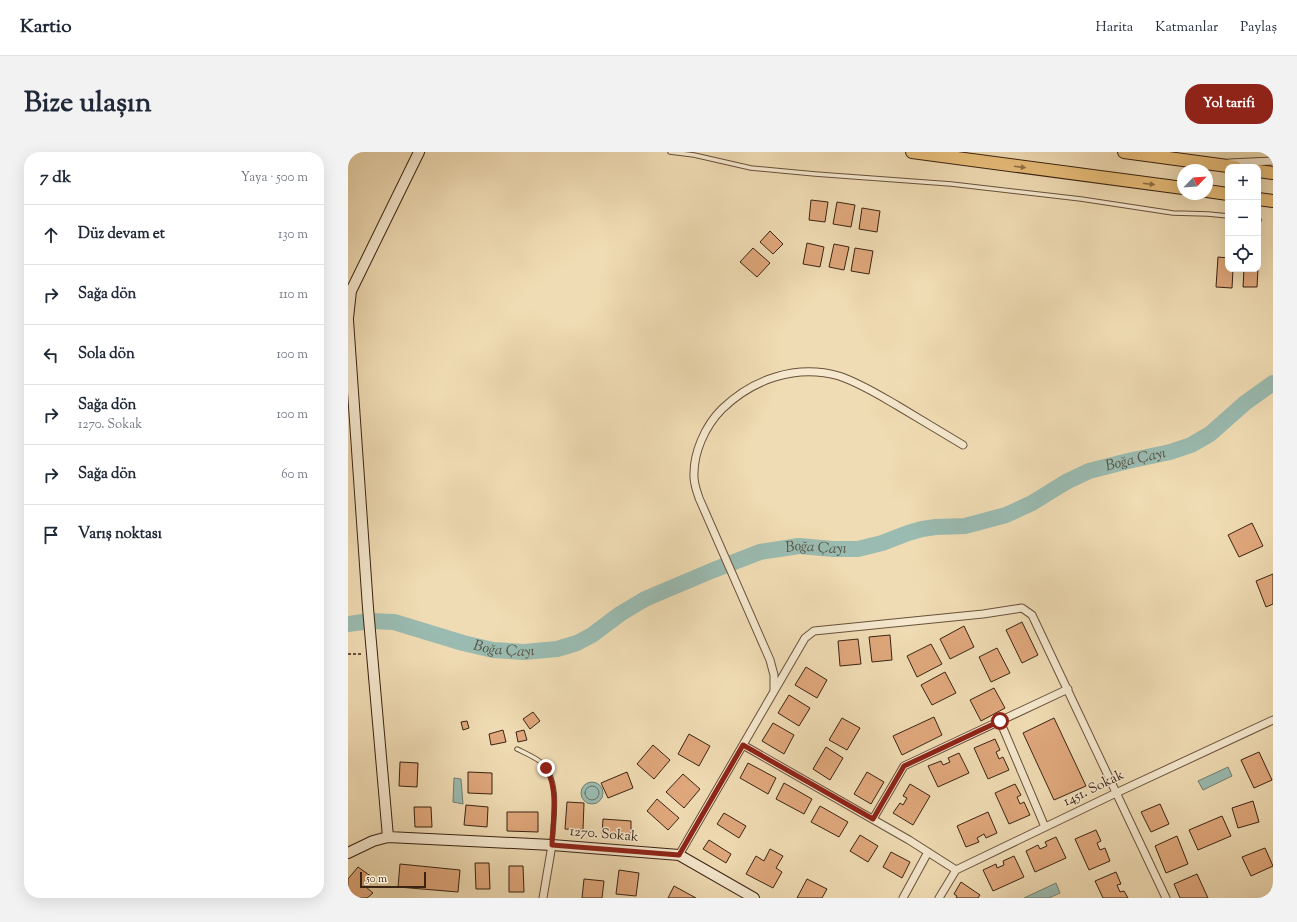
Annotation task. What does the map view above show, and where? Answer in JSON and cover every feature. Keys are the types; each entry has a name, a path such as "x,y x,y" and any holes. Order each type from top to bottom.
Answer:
{"highway":[{"path":"912,152 1177,187"},
{"path":"1124,152 1225,166"},
{"path":"1261,171 1273,173"},
{"path":"1213,192 1225,194"},
{"path":"1261,199 1273,201"}],"street":[{"path":"388,837 370,636 348,319 351,291 419,152"},
{"path":"1213,164 1273,161"},
{"path":"774,692 774,675 770,660 722,554 699,498 694,478 696,455 704,434 715,417 732,399 773,377 795,372 816,372 839,376 871,390 963,445"},
{"path":"679,855 805,638 814,632 983,614 1022,608 1032,615 1166,898"},
{"path":"873,819 904,766 1068,689"},
{"name":"1451. Sokak","path":"956,870 1273,720"},
{"path":"1000,721 1045,827"},
{"path":"743,745 873,819 956,870 939,898"},
{"name":"1270. Sokak","path":"348,853 373,841 388,837 552,845 679,855 754,898"},
{"path":"543,898 552,845"},
{"path":"903,898 928,852"}],"lane":[{"path":"670,152 694,155 751,168 951,184 1081,199 1173,213 1225,216"},
{"path":"517,749 541,762 552,779 554,790 552,845"}],"path":[{"path":"348,654 372,653"}],"water":[{"path":"1228,767 1232,776 1203,790 1198,781"},
{"path":"454,778 461,779 463,804 453,802"},
{"path":"592,782 600,785 603,793 600,801 592,804 584,801 581,793 584,785"},
{"path":"1056,883 1060,893 1049,898 1024,898"}],"building":[{"path":"811,200 828,202 825,222 809,220"},
{"path":"837,202 855,205 851,227 833,224"},
{"path":"862,208 880,211 877,232 859,229"},
{"path":"770,231 783,244 773,254 760,242"},
{"path":"807,243 824,247 820,267 803,264"},
{"path":"834,244 849,247 844,270 829,267"},
{"path":"753,248 770,263 757,277 740,262"},
{"path":"855,248 873,251 869,274 851,271"},
{"path":"1218,257 1225,258 1225,272 1233,272 1232,288 1216,287"},
{"path":"1244,272 1258,272 1257,287 1243,287"},
{"path":"1252,523 1263,546 1239,557 1228,535"},
{"path":"1273,574 1273,604 1266,607 1256,581"},
{"path":"1022,622 1038,655 1022,663 1006,630"},
{"path":"964,626 974,647 950,659 940,639"},
{"path":"890,635 892,660 872,662 869,637"},
{"path":"858,639 861,664 840,666 838,641"},
{"path":"931,644 942,664 917,677 907,656"},
{"path":"997,648 1010,673 991,682 979,657"},
{"path":"806,667 827,680 817,698 795,685"},
{"path":"945,672 956,693 932,705 921,685"},
{"path":"994,688 1005,708 981,721 970,700"},
{"path":"789,695 810,708 799,726 778,713"},
{"path":"533,712 540,721 530,729 523,719"},
{"path":"934,717 942,735 902,755 893,736"},
{"path":"842,718 860,728 847,750 829,740"},
{"path":"1054,718 1086,786 1054,800 1023,733"},
{"path":"467,721 469,728 463,730 461,722"},
{"path":"773,723 794,735 784,754 762,741"},
{"path":"503,730 506,742 491,745 489,734"},
{"path":"524,730 527,740 518,742 516,732"},
{"path":"689,734 710,746 699,766 678,754"},
{"path":"995,739 1000,750 996,752 999,759 1003,757 1009,770 988,779 974,748"},
{"path":"653,745 670,760 654,779 637,764"},
{"path":"826,747 843,758 830,780 813,769"},
{"path":"1259,752 1272,780 1254,788 1241,760"},
{"path":"959,753 969,773 938,787 928,766 941,761 943,765 950,762 948,758"},
{"path":"400,762 418,763 417,787 399,786"},
{"path":"748,763 776,778 768,794 740,778"},
{"path":"468,772 492,773 492,794 468,793"},
{"path":"627,772 633,788 608,798 601,783"},
{"path":"867,772 884,782 871,804 854,794"},
{"path":"683,774 700,789 684,808 666,792"},
{"path":"784,783 812,799 804,814 776,799"},
{"path":"910,784 930,796 913,825 893,813 900,803 903,805 907,798 903,796"},
{"path":"1015,784 1021,795 1017,797 1020,804 1024,802 1030,815 1009,824 995,793"},
{"path":"657,799 679,818 668,830 647,811"},
{"path":"1253,801 1259,822 1238,828 1232,808"},
{"path":"567,802 584,803 583,830 565,829"},
{"path":"1160,804 1169,824 1151,832 1141,812"},
{"path":"466,805 488,807 487,827 464,825"},
{"path":"820,806 848,822 839,837 811,822"},
{"path":"414,807 431,807 432,827 415,827"},
{"path":"507,812 538,812 538,832 507,831"},
{"path":"988,812 997,833 986,838 984,834 977,838 979,842 966,847 957,826"},
{"path":"724,813 746,826 739,838 717,824"},
{"path":"1222,816 1231,836 1198,850 1189,830"},
{"path":"603,819 631,821 631,836 602,834"},
{"path":"1096,830 1101,841 1097,843 1100,850 1105,848 1110,861 1089,870 1075,839"},
{"path":"860,835 878,846 868,862 850,851"},
{"path":"1177,836 1188,864 1166,873 1155,846"},
{"path":"1056,837 1066,858 1035,872 1026,851 1038,845 1040,849 1047,846 1045,842"},
{"path":"709,840 731,854 726,863 703,849"},
{"path":"1265,848 1273,866 1251,876 1242,857"},
{"path":"770,849 783,856 776,868 782,872 773,888 746,874 756,856 764,861"},
{"path":"891,852 910,862 902,878 883,867"},
{"path":"1014,856 1024,877 993,891 983,870 996,864 997,868 1004,865 1003,861"},
{"path":"475,863 489,863 490,889 476,889"},
{"path":"400,864 460,870 458,892 398,887"},
{"path":"509,866 523,866 524,892 509,892"},
{"path":"358,867 372,877 366,887 373,893 367,898 352,898 348,896 348,879"},
{"path":"619,870 639,873 636,896 616,894"},
{"path":"1116,872 1121,884 1117,885 1120,892 1124,891 1128,898 1103,898 1095,881"},
{"path":"1197,874 1208,898 1180,898 1174,884"},
{"path":"584,879 604,881 602,898 582,898"},
{"path":"807,879 827,889 822,898 797,898"},
{"path":"961,882 980,895 978,898 956,898 957,896 954,894"},
{"path":"674,886 696,898 668,898"}],"waterway":[{"name":"Boğa Çayı","path":"348,624 370,621 394,622 463,643 493,650 524,652 557,649 577,643 592,635 620,614 645,599 760,552 799,546 833,549 858,549 882,543 922,529 965,526 1006,515 1032,503 1066,482 1089,471 1170,452 1191,445 1210,434 1245,403 1273,383"}],"route":[{"path":"546,768 552,779 554,790 552,845 679,855 743,745 873,819 904,766 1000,721"}]}
